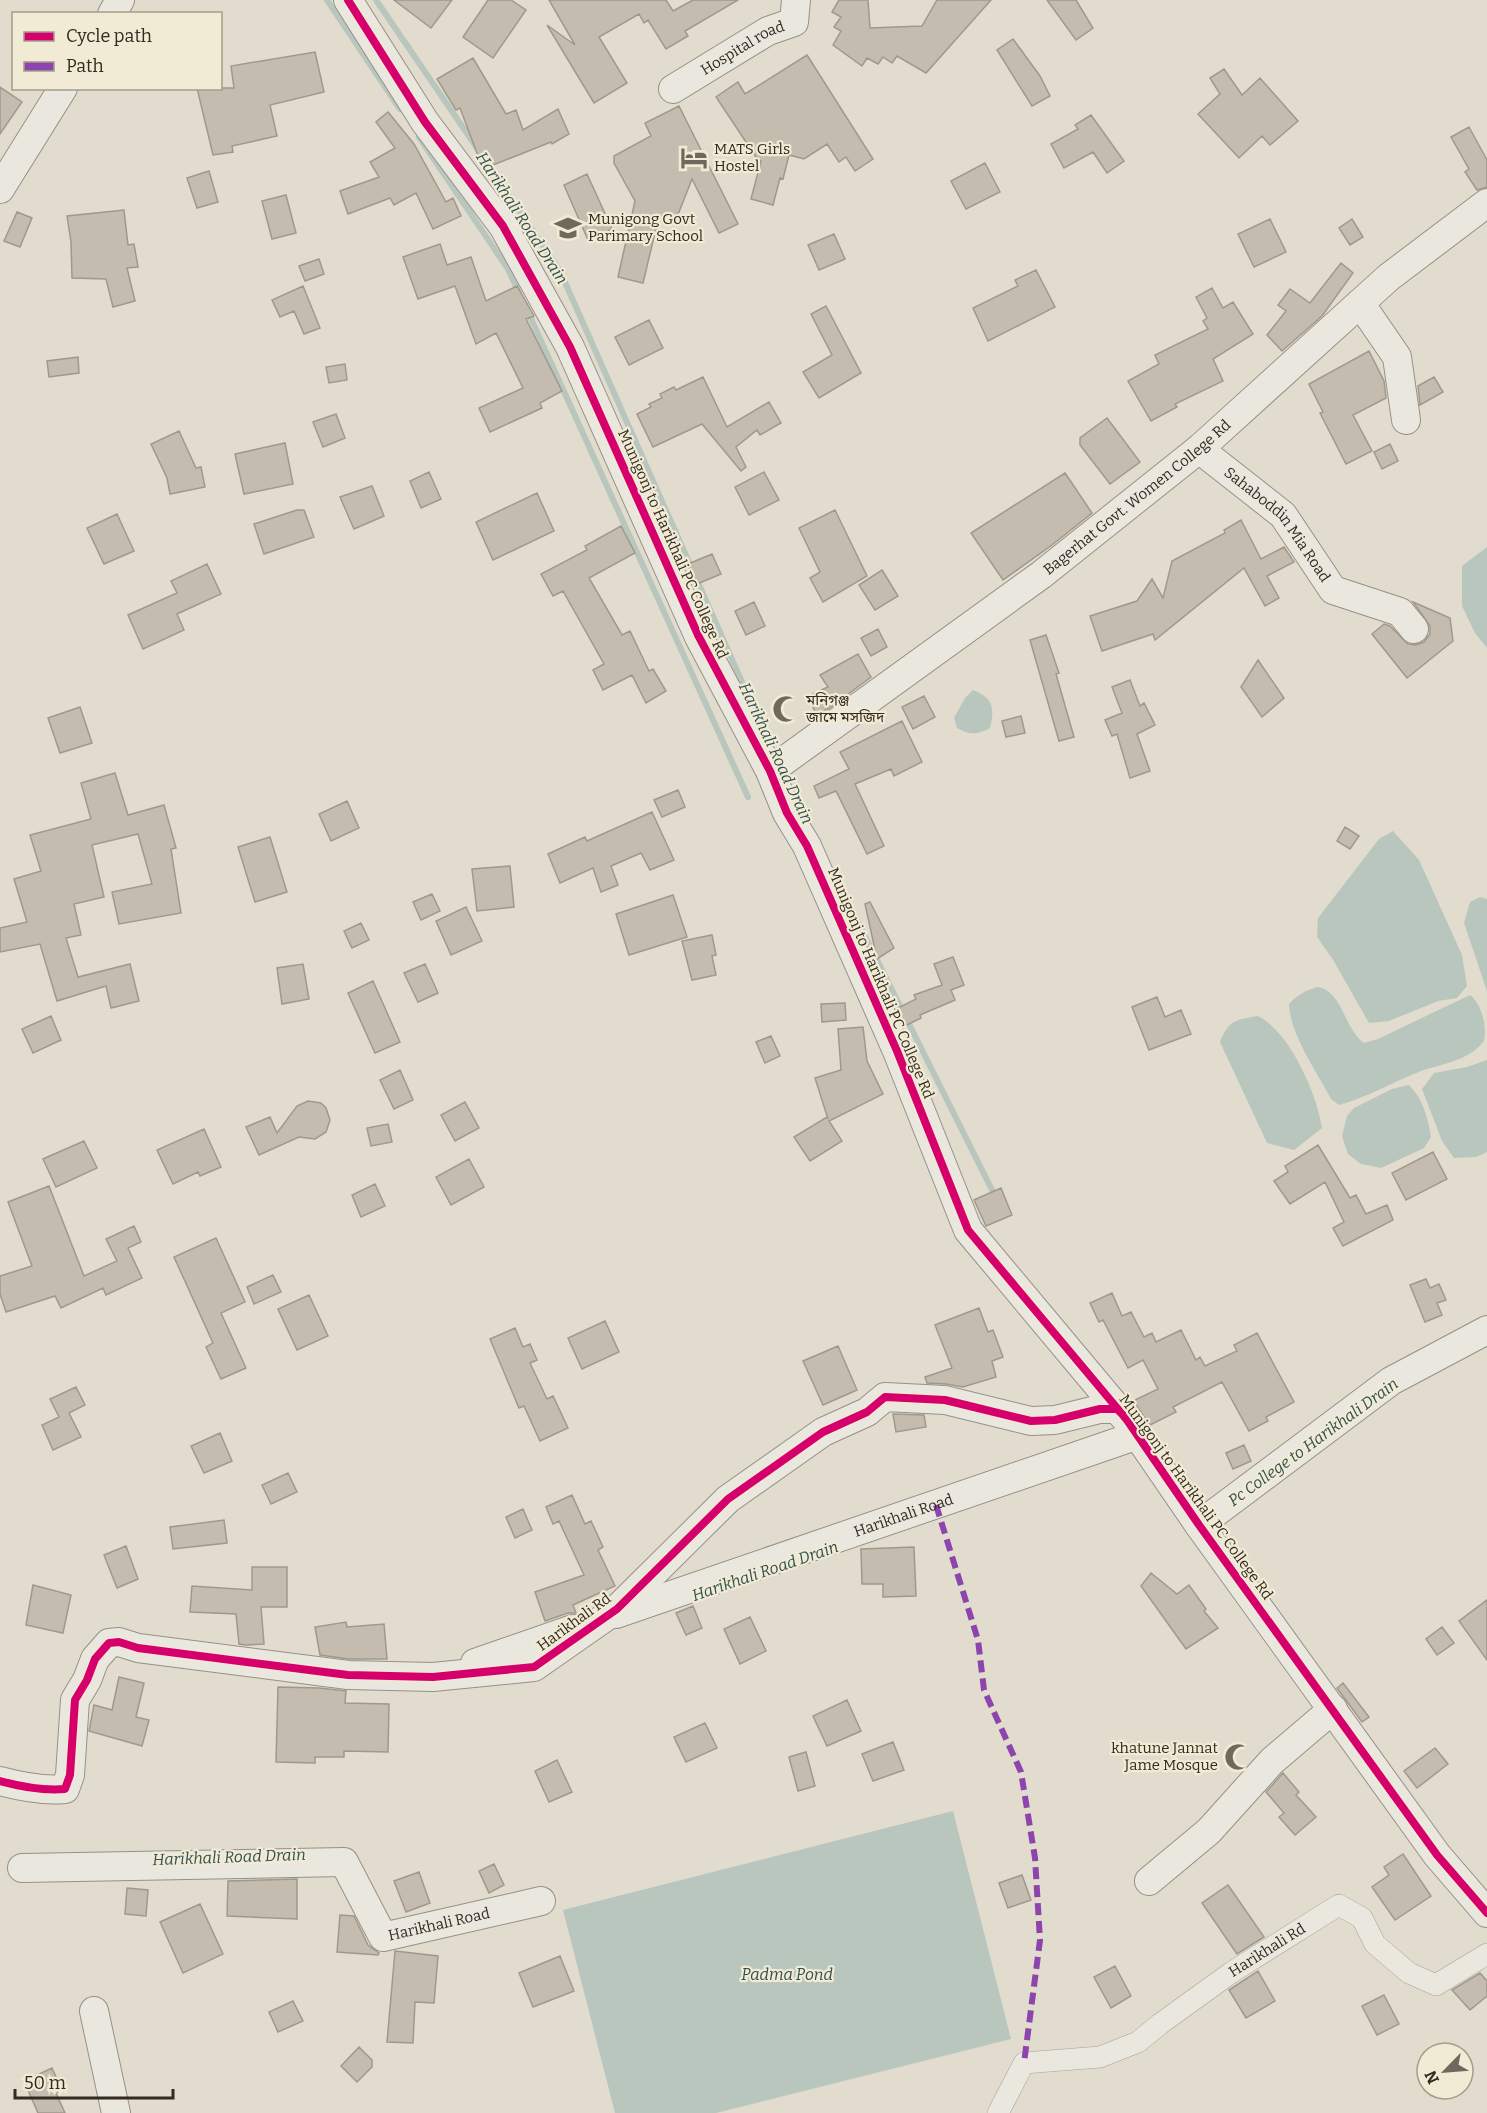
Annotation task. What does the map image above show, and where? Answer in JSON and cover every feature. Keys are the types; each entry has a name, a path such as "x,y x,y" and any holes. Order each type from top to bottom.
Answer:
{"street":[{"name":"Munigonj to Harikhali PC College Rd","path":"348,0 425,122 503,226 570,347 699,637 807,846 897,1051 968,1230 1132,1427 1198,1525 1437,1854 1487,1913"},
{"name":"Hospital road","path":"673,89 768,31 794,21 797,11 796,0"},
{"path":"0,189 62,90"},
{"name":"Bagerhat Govt. Women College Rd","path":"770,771 1041,575 1199,449 1389,277 1487,203"},
{"path":"1360,303 1397,357 1406,420"},
{"name":"Sahaboddin Mia Road","path":"1199,449 1283,515 1333,591 1400,612 1414,629"},
{"path":"1198,1525 1391,1381 1487,1330"},
{"name":"Harikhali Rd","path":"0,1781 21,1787 65,1789 70,1775 75,1700 87,1680 95,1659 109,1644 119,1642 138,1648 348,1675 433,1677 483,1674 534,1667 617,1609 728,1499 823,1432 867,1412 885,1397 945,1400 1031,1421 1054,1420 1100,1409 1117,1409 1132,1427"},
{"name":"Harikhali Road","path":"433,1677 1132,1427"},
{"path":"1149,1881 1209,1831 1272,1761 1333,1709"},
{"name":"Harikhali Road","path":"21,1868 344,1862 383,1937 541,1901"},
{"name":"Harikhali Rd","path":"998,2113 1024,2063 1100,2057 1138,2042 1232,1972 1339,1905 1362,1918 1375,1944 1408,1973 1436,1985 1487,1954"},
{"path":"94,2011 116,2113"}],"water":[{"path":"1487,547 1487,648 1475,633 1462,606 1462,566"},
{"path":"973,690 985,696 992,709 990,728 974,733 957,728 954,718 965,698"},
{"path":"1393,831 1419,860 1462,955 1467,986 1457,998 1438,1001 1389,1021 1369,1023 1332,958 1317,937 1318,918 1379,839"},
{"path":"1480,897 1487,899 1487,991 1464,923 1470,902"},
{"path":"1318,987 1333,996 1357,1037 1364,1043 1378,1039 1470,995 1478,1004 1483,1016 1484,1041 1462,1058 1421,1071 1339,1105 1331,1099 1312,1065 1299,1040 1291,1016 1289,1004 1302,993"},
{"path":"1258,1016 1281,1035 1291,1050 1308,1082 1319,1114 1322,1128 1294,1150 1267,1143 1220,1042 1226,1029 1234,1022"},
{"path":"1487,1060 1487,1152 1476,1157 1454,1158 1442,1141 1422,1089 1434,1073 1467,1067"},
{"path":"1409,1085 1418,1096 1424,1109 1431,1137 1424,1148 1381,1168 1361,1164 1348,1154 1342,1136 1347,1116 1354,1108 1392,1089"},
{"name":"Padma Pond","path":"953,1811 1011,2039 716,2113 615,2113 563,1910"}],"building":[{"path":"394,0 452,0 431,28"},
{"path":"488,0 511,0 526,10 493,58 463,37"},
{"path":"549,0 666,0 673,11 693,0 738,0 685,31 688,36 666,49 648,20 644,23 639,14 599,37 627,83 594,103 547,25 575,45"},
{"path":"839,0 868,0 870,28 922,26 937,0 991,0 926,73 897,56 892,63 883,57 878,64 867,58 862,66 833,45 841,31 834,27 841,17 832,12"},
{"path":"1047,0 1076,0 1093,28 1076,40"},
{"path":"1013,39 1040,76 1050,96 1032,106 997,50"},
{"path":"315,52 324,92 270,105 277,136 232,146 233,152 213,155 197,90 234,88 231,66"},
{"path":"807,55 873,159 855,171 846,157 839,162 827,144 804,159 789,155 773,205 751,199 761,161 758,160 716,97 738,82 745,94"},
{"path":"473,58 506,114 516,110 523,130 558,109 569,134 552,144 551,142 483,169 460,108 456,110 437,79"},
{"path":"1224,69 1242,95 1260,78 1298,121 1270,145 1262,136 1239,158 1198,114 1220,94 1210,78"},
{"path":"0,87 22,102 0,134"},
{"path":"679,106 738,224 719,233 692,179 679,212 674,216 659,216 643,283 618,277 635,201 614,163 614,156 651,136 645,123"},
{"path":"388,112 414,144 446,202 453,198 461,216 433,229 416,193 394,205 390,198 348,214 340,191 379,177 370,162 395,148 376,122"},
{"path":"1091,115 1124,161 1107,173 1093,152 1064,168 1051,144 1078,129 1075,125"},
{"path":"1469,127 1487,160 1487,187 1477,190 1465,172 1469,169 1451,137"},
{"path":"985,163 1000,192 966,209 951,181"},
{"path":"209,171 218,202 197,208 187,178"},
{"path":"587,174 612,229 588,240 564,185"},
{"path":"286,195 296,233 272,239 262,201"},
{"path":"124,210 128,245 134,244 138,267 127,268 135,301 113,307 106,279 72,278 71,242 67,216"},
{"path":"17,212 32,218 20,247 4,241"},
{"path":"1270,219 1286,252 1254,267 1238,234"},
{"path":"1352,219 1363,237 1350,245 1339,228"},
{"path":"834,234 845,259 819,270 808,245"},
{"path":"440,244 447,265 471,257 486,301 517,286 534,316 526,319 562,391 540,403 542,408 490,432 479,408 523,388 496,333 476,344 455,286 418,299 403,257"},
{"path":"319,259 324,274 305,281 299,266"},
{"path":"1341,263 1353,273 1322,316 1282,351 1267,335 1286,311 1278,305 1290,289 1310,303"},
{"path":"1036,270 1055,307 988,341 973,308 1018,286 1015,280"},
{"path":"303,286 320,328 304,334 294,311 280,317 272,300"},
{"path":"1212,288 1223,308 1233,302 1253,334 1213,359 1223,381 1175,404 1177,407 1151,421 1128,381 1159,364 1155,355 1208,329 1203,321 1207,318 1196,297"},
{"path":"826,306 861,373 819,398 803,372 832,355 811,314"},
{"path":"649,320 663,348 629,365 615,337"},
{"path":"1369,351 1384,381 1386,398 1353,415 1372,451 1346,464 1320,413 1323,412 1309,384"},
{"path":"78,357 79,373 49,377 47,361"},
{"path":"345,364 347,380 329,383 326,367"},
{"path":"703,377 727,427 769,402 781,423 760,435 757,430 736,447 746,467 741,471 702,424 653,447 637,414 651,407 649,404 662,398 660,394 674,387 676,390"},
{"path":"1434,377 1443,392 1420,405 1418,386"},
{"path":"336,414 345,438 323,447 313,422"},
{"path":"1107,418 1140,462 1110,484 1080,445 1080,438"},
{"path":"179,431 196,468 201,467 205,487 170,494 167,478 151,444"},
{"path":"285,443 293,484 244,494 235,454"},
{"path":"1390,444 1398,461 1382,469 1374,452"},
{"path":"429,472 441,499 421,508 410,481"},
{"path":"764,472 779,500 749,515 735,487"},
{"path":"1065,473 1092,513 1003,580 971,533"},
{"path":"372,486 384,516 354,529 340,497"},
{"path":"537,493 554,531 493,560 476,522"},
{"path":"297,510 304,510 314,537 264,554 254,524"},
{"path":"835,510 867,576 823,602 810,578 820,572 799,528"},
{"path":"117,514 134,551 104,564 87,528"},
{"path":"1241,520 1261,559 1284,547 1294,562 1267,576 1279,598 1265,606 1244,568 1155,640 1153,634 1102,651 1090,616 1137,601 1152,579 1163,598 1172,561 1225,533 1224,530"},
{"path":"621,526 635,553 589,578 622,635 630,631 649,671 653,669 666,691 646,703 632,675 603,690 593,670 604,664 563,591 553,596 541,574 587,550 585,546"},
{"path":"712,554 721,574 697,584 688,564"},
{"path":"207,564 221,594 177,614 184,630 143,649 128,615 177,593 171,581"},
{"path":"882,570 898,596 875,610 859,585"},
{"path":"754,602 765,626 746,635 735,611"},
{"path":"1413,602 1450,618 1453,641 1407,678 1372,634 1384,624 1390,626 1408,644 1416,645 1424,642 1430,634 1430,626"},
{"path":"878,629 887,647 871,656 861,638"},
{"path":"1046,635 1059,673 1056,674 1074,737 1059,741 1030,640"},
{"path":"858,654 871,677 828,709 816,714 808,696 828,687 820,675"},
{"path":"1258,660 1284,698 1262,717 1241,687"},
{"path":"1130,680 1140,706 1144,703 1155,725 1137,734 1150,771 1130,778 1117,734 1112,736 1105,720 1122,713 1112,687"},
{"path":"924,696 935,717 913,729 902,707"},
{"path":"80,707 92,743 60,753 48,718"},
{"path":"1021,716 1025,733 1006,737 1002,721"},
{"path":"902,721 922,762 894,776 891,769 855,784 884,846 867,854 836,791 819,798 814,786 849,769 840,752"},
{"path":"115,773 128,815 164,805 176,848 171,849 181,913 119,924 112,892 152,884 138,834 92,845 104,897 74,904 81,935 66,938 78,977 130,964 139,1001 111,1008 106,986 57,1001 40,944 0,952 0,928 27,922 14,879 41,871 30,835 91,819 81,783"},
{"path":"678,790 685,807 662,817 654,800"},
{"path":"347,801 359,828 331,841 319,814"},
{"path":"652,812 674,860 650,870 641,853 611,866 618,885 601,892 593,868 560,883 548,854 585,837 587,841"},
{"path":"1345,827 1359,836 1350,849 1337,841"},
{"path":"270,837 287,892 255,902 238,847"},
{"path":"510,866 514,907 477,911 472,869"},
{"path":"432,894 440,911 421,920 413,902"},
{"path":"673,895 687,937 629,955 616,914"},
{"path":"870,902 894,948 877,959 865,904"},
{"path":"466,907 482,941 451,955 436,921"},
{"path":"361,923 369,940 352,948 344,931"},
{"path":"712,935 716,955 712,956 716,975 692,980 682,941"},
{"path":"953,957 964,985 951,990 955,1000 920,1015 921,1018 907,1025 905,1021 902,1022 896,1009 916,999 914,995 942,985 934,964"},
{"path":"303,964 309,999 282,1004 277,968"},
{"path":"425,964 438,993 418,1002 404,973"},
{"path":"373,981 400,1042 375,1053 348,993"},
{"path":"1157,997 1165,1017 1181,1010 1191,1034 1149,1050 1132,1007"},
{"path":"845,1003 846,1020 822,1022 821,1004"},
{"path":"51,1016 61,1040 33,1053 22,1029"},
{"path":"863,1027 867,1061 883,1094 829,1121 842,1141 810,1161 794,1137 827,1117 828,1119 815,1078 841,1070 838,1029"},
{"path":"771,1036 780,1056 765,1063 756,1042"},
{"path":"400,1070 413,1100 394,1109 380,1080"},
{"path":"308,1101 321,1103 326,1108 330,1120 326,1132 315,1139 299,1137 259,1155 246,1127 270,1117 277,1133 297,1106"},
{"path":"465,1102 479,1128 455,1141 441,1115"},
{"path":"388,1124 392,1142 371,1146 367,1128"},
{"path":"204,1129 221,1167 200,1176 198,1172 173,1184 157,1150"},
{"path":"84,1141 97,1168 56,1187 43,1159"},
{"path":"1318,1145 1350,1198 1356,1195 1366,1214 1387,1205 1393,1220 1343,1246 1333,1228 1344,1222 1325,1182 1290,1204 1274,1181 1288,1172 1285,1166"},
{"path":"1433,1152 1447,1179 1406,1200 1392,1173"},
{"path":"469,1159 484,1187 451,1205 436,1177"},
{"path":"375,1184 385,1206 361,1217 352,1195"},
{"path":"49,1186 84,1276 117,1261 106,1239 134,1226 141,1242 128,1248 142,1278 106,1295 103,1288 61,1308 55,1296 6,1312 0,1294 0,1276 32,1266 8,1202"},
{"path":"1001,1188 1012,1215 986,1226 974,1200"},
{"path":"216,1238 245,1302 221,1313 246,1368 221,1379 206,1347 213,1343 174,1257"},
{"path":"273,1275 281,1292 254,1304 247,1287"},
{"path":"1426,1279 1430,1288 1439,1284 1446,1300 1437,1303 1442,1315 1425,1322 1410,1285"},
{"path":"1112,1293 1122,1316 1131,1312 1144,1337 1152,1333 1156,1342 1181,1330 1196,1360 1200,1357 1205,1366 1237,1351 1234,1345 1257,1333 1294,1402 1266,1417 1268,1421 1249,1431 1222,1382 1173,1407 1176,1412 1150,1425 1133,1401 1158,1389 1143,1360 1128,1368 1103,1320 1099,1322 1090,1303"},
{"path":"309,1295 328,1336 297,1350 278,1309"},
{"path":"979,1308 988,1332 993,1330 1003,1357 992,1361 996,1377 963,1387 927,1383 925,1377 952,1368 935,1325"},
{"path":"605,1321 619,1352 582,1369 568,1338"},
{"path":"515,1328 523,1347 530,1344 537,1360 530,1363 547,1399 553,1396 568,1428 540,1441 524,1406 519,1408 490,1339"},
{"path":"838,1346 857,1390 823,1405 803,1361"},
{"path":"76,1387 85,1405 69,1413 81,1437 53,1450 42,1425 59,1417 50,1399"},
{"path":"893,1414 924,1415 926,1427 896,1432"},
{"path":"220,1433 232,1461 204,1473 191,1446"},
{"path":"1244,1445 1251,1461 1233,1469 1226,1453"},
{"path":"288,1473 297,1492 271,1504 262,1485"},
{"path":"572,1495 585,1524 591,1521 603,1547 598,1550 615,1586 573,1605 576,1613 568,1613 545,1621 535,1592 584,1575 559,1521 553,1524 546,1507"},
{"path":"523,1509 532,1530 515,1538 506,1517"},
{"path":"224,1520 227,1543 173,1549 170,1527"},
{"path":"126,1546 138,1579 117,1588 104,1555"},
{"path":"914,1547 916,1596 883,1597 883,1584 862,1584 861,1549"},
{"path":"252,1567 287,1567 287,1607 261,1607 264,1644 246,1645 239,1644 236,1614 190,1612 192,1586 252,1590"},
{"path":"1151,1573 1177,1594 1189,1585 1206,1609 1204,1611 1218,1628 1186,1649 1141,1586"},
{"path":"33,1585 71,1595 63,1633 26,1625"},
{"path":"1487,1600 1487,1660 1459,1621"},
{"path":"693,1606 702,1628 686,1635 676,1613"},
{"path":"750,1617 766,1651 740,1664 724,1629"},
{"path":"346,1622 347,1627 384,1624 387,1659 349,1659 320,1655 315,1627"},
{"path":"1442,1627 1454,1643 1437,1655 1426,1639"},
{"path":"119,1677 144,1683 136,1717 149,1720 142,1746 89,1731 94,1705 112,1710"},
{"path":"1343,1683 1369,1717 1362,1722 1337,1688"},
{"path":"278,1687 346,1691 345,1703 389,1704 388,1752 344,1751 344,1757 315,1757 315,1763 276,1762"},
{"path":"847,1700 861,1731 827,1746 813,1716"},
{"path":"705,1723 717,1748 686,1762 674,1737"},
{"path":"893,1742 904,1770 873,1781 862,1754"},
{"path":"1435,1748 1448,1764 1417,1788 1404,1771"},
{"path":"806,1752 815,1786 798,1791 789,1757"},
{"path":"557,1760 572,1792 549,1802 535,1771"},
{"path":"1283,1773 1299,1792 1296,1795 1316,1817 1295,1835 1279,1817 1284,1813 1266,1792"},
{"path":"1403,1854 1431,1896 1395,1920 1372,1887 1389,1875 1384,1867"},
{"path":"494,1864 504,1885 489,1893 479,1871"},
{"path":"419,1872 430,1903 406,1912 394,1881"},
{"path":"1022,1875 1031,1900 1008,1908 999,1883"},
{"path":"297,1879 297,1919 227,1916 228,1881"},
{"path":"1228,1885 1264,1937 1237,1954 1202,1903"},
{"path":"127,1888 148,1890 146,1916 125,1914"},
{"path":"200,1904 223,1954 183,1973 160,1922"},
{"path":"340,1915 354,1916 368,1945 379,1953 378,1955 337,1952"},
{"path":"395,1951 438,1956 434,2003 415,2002 413,2043 387,2042"},
{"path":"560,1956 574,1991 533,2007 519,1973"},
{"path":"1115,1966 1131,1996 1111,2008 1094,1977"},
{"path":"1258,1971 1275,2001 1246,2018 1229,1990"},
{"path":"1480,1973 1487,1981 1487,1996 1470,2010 1452,1990"},
{"path":"1384,1995 1399,2024 1377,2035 1362,2006"},
{"path":"293,2001 303,2021 278,2032 269,2012"},
{"path":"359,2047 372,2060 372,2067 357,2082 341,2066"},
{"path":"52,2068 62,2090 56,2093 65,2113 38,2113 24,2081"}],"waterway":[{"name":"Harikhali Road Drain","path":"327,0 400,109"},
{"name":"Harikhali Road Drain","path":"376,0 477,148"},
{"name":"Harikhali Road Drain","path":"419,137 508,269 519,293"},
{"name":"Harikhali Road Drain","path":"486,162 560,271 692,569"},
{"name":"Harikhali Road Drain","path":"527,310 748,797"},
{"name":"Harikhali Road Drain","path":"696,578 761,725"},
{"name":"Harikhali Road Drain","path":"841,888 996,1198"}],"marked path":[{"path":"936,1505 978,1640 984,1690 1021,1772 1035,1858 1040,1940 1024,2063"}],"cycle path":[{"path":"348,0 425,122 503,226 570,347 699,637 770,771 787,813 807,846 897,1051 968,1230 1127,1420 1199,1525 1437,1855 1487,1913"},
{"path":"0,1781 32,1788 65,1789 70,1775 75,1700 87,1680 95,1659 109,1643 119,1642 138,1648 348,1675 433,1677 534,1667 617,1609 728,1499 823,1432 867,1412 885,1397 945,1400 1031,1421 1055,1420 1100,1409 1117,1409 1123,1415"}],"place":[{"name":"MATS Girls Hostel","path":"694,158"},
{"name":"Munigong Govt Parimary School","path":"568,228"},
{"name":"মনিগঞ্জ জামে মসজিদ","path":"786,709"},
{"name":"khatune Jannat Jame Mosque","path":"1238,1757"}],"water label":[{"name":"Pc College to Harikhali Drain","path":"1313,1442"}]}
